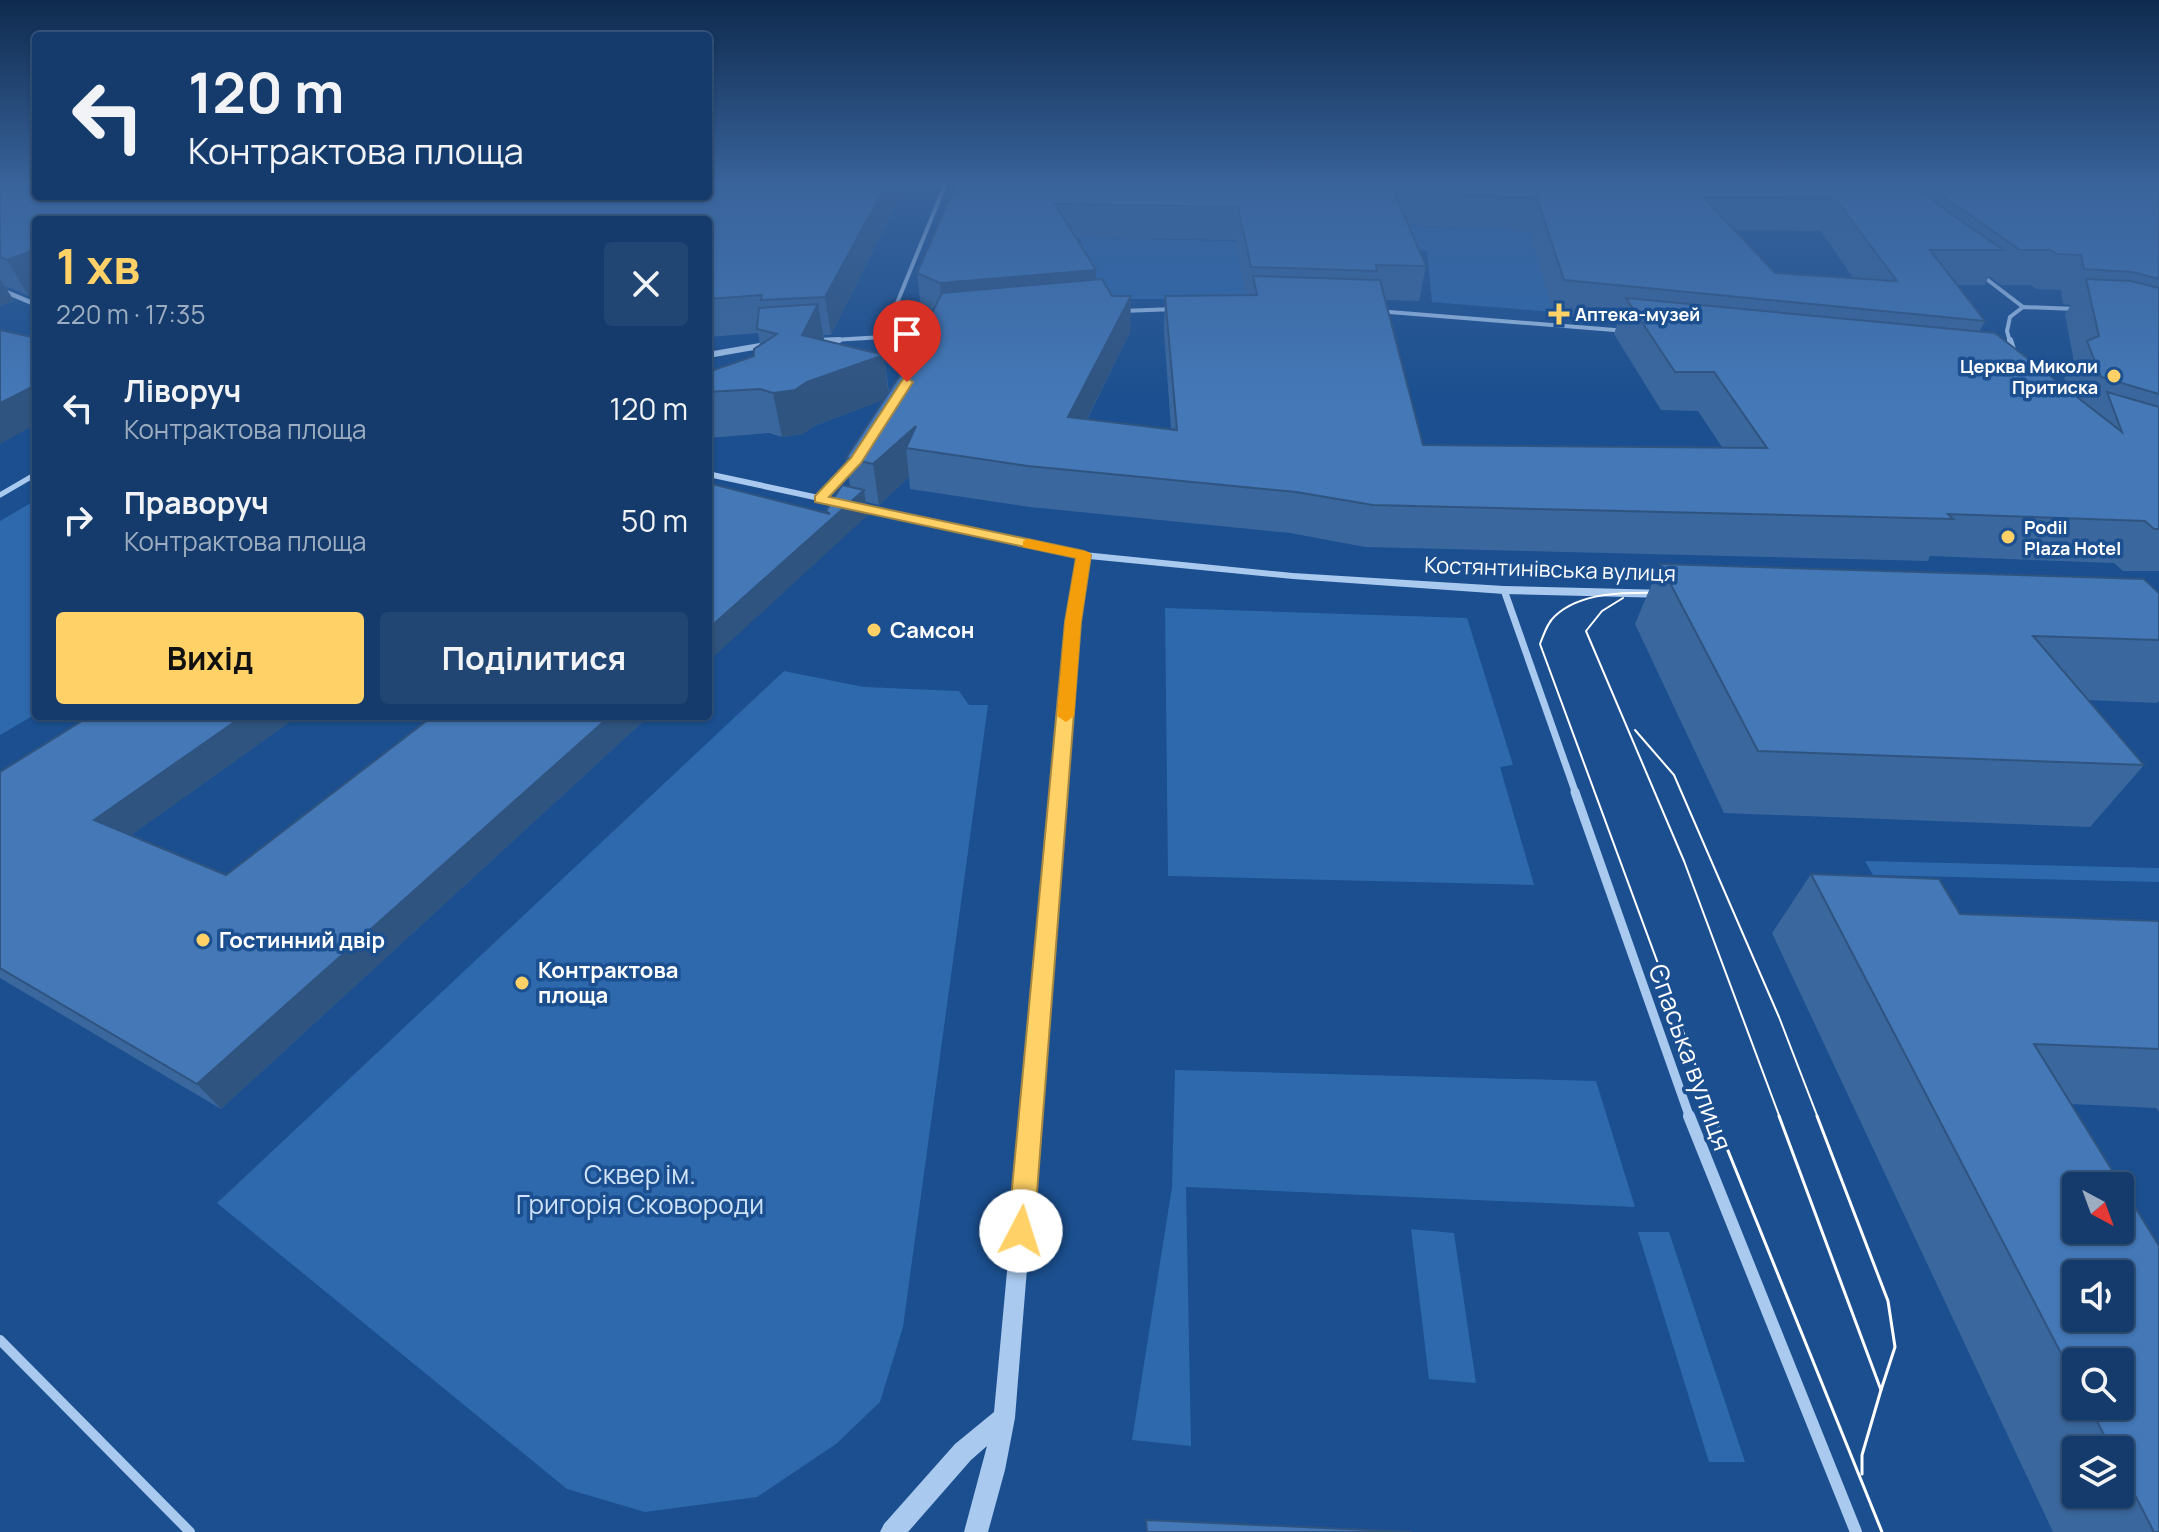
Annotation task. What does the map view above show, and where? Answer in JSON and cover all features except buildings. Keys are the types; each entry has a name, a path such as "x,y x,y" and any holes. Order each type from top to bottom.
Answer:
{"street":[{"path":"906,323 896,310 897,303 916,256"},
{"path":"1973,269 2023,307 2086,310"},
{"path":"0,289 32,303"},
{"path":"2018,366 2007,331 2010,317 2023,307"},
{"path":"1116,311 1188,309"},
{"path":"1371,311 1456,315 1634,332"},
{"path":"883,337 886,329 906,323 942,324"},
{"path":"809,341 883,337 913,354 934,333 929,326"},
{"path":"712,354 779,342"},
{"path":"820,499 856,461"},
{"path":"712,475 1084,555 1073,622 1004,1418 994,1470 976,1532"},
{"path":"0,495 32,476"},
{"name":"Костянтинівська вулиця","path":"1084,555 1293,576 1504,590 1683,594"},
{"name":"Спаська вулиця","path":"1504,590 1703,1155 1856,1532"},
{"path":"0,1340 190,1532"},
{"path":"892,1532 963,1452 1004,1418"}],"green space":[{"path":"1080,256 1239,256 1247,299 1092,299 1078,275"},
{"path":"1428,256 1539,256 1553,312 1432,302"},
{"path":"32,502 32,716 0,735 0,521"},
{"path":"1165,608 1467,618 1513,765 1500,767 1534,885 1168,876"},
{"name":"Сквер ім. Григорія Сковороди","path":"784,671 864,687 959,691 969,705 988,705 903,1327 880,1402 836,1444 757,1497 645,1512 567,1489 217,1203"},
{"path":"1865,861 2159,868 2159,882 1873,875"},
{"path":"1175,1070 1596,1081 1635,1207 1186,1187 1191,1446 1132,1440 1172,1187"},
{"path":"1411,1229 1454,1233 1476,1383 1429,1379"},
{"path":"1638,1232 1669,1232 1745,1462 1709,1462"}],"tram line":[{"path":"1671,593 1610,594 1580,601 1552,619 1540,644 1715,1118"},
{"path":"1623,598 1602,611 1586,631 1684,861 1780,1118"},
{"path":"1635,730 1674,775 1779,1017 1818,1118"},
{"path":"1714,1116 1882,1532"},
{"path":"1779,1116 1881,1390"},
{"path":"1817,1116 1888,1301 1895,1347 1881,1390"},
{"path":"1862,1474 1862,1455 1881,1390"}],"slow traffic":[{"path":"1028,544 1084,555 1073,622 1066,716"}],"place":[{"name":"Аптека-музей","path":"1559,314"},
{"name":"Церква Миколи Притиска","path":"2114,376"},
{"name":"Podil Plaza Hotel","path":"2008,537"},
{"name":"Самсон","path":"874,630"},
{"name":"Гостинний двір","path":"203,940"},
{"name":"Контрактова площа","path":"522,983"}],"route":[{"path":"907,382 856,461 820,499 1084,555 1073,622 1021,1231"}]}
